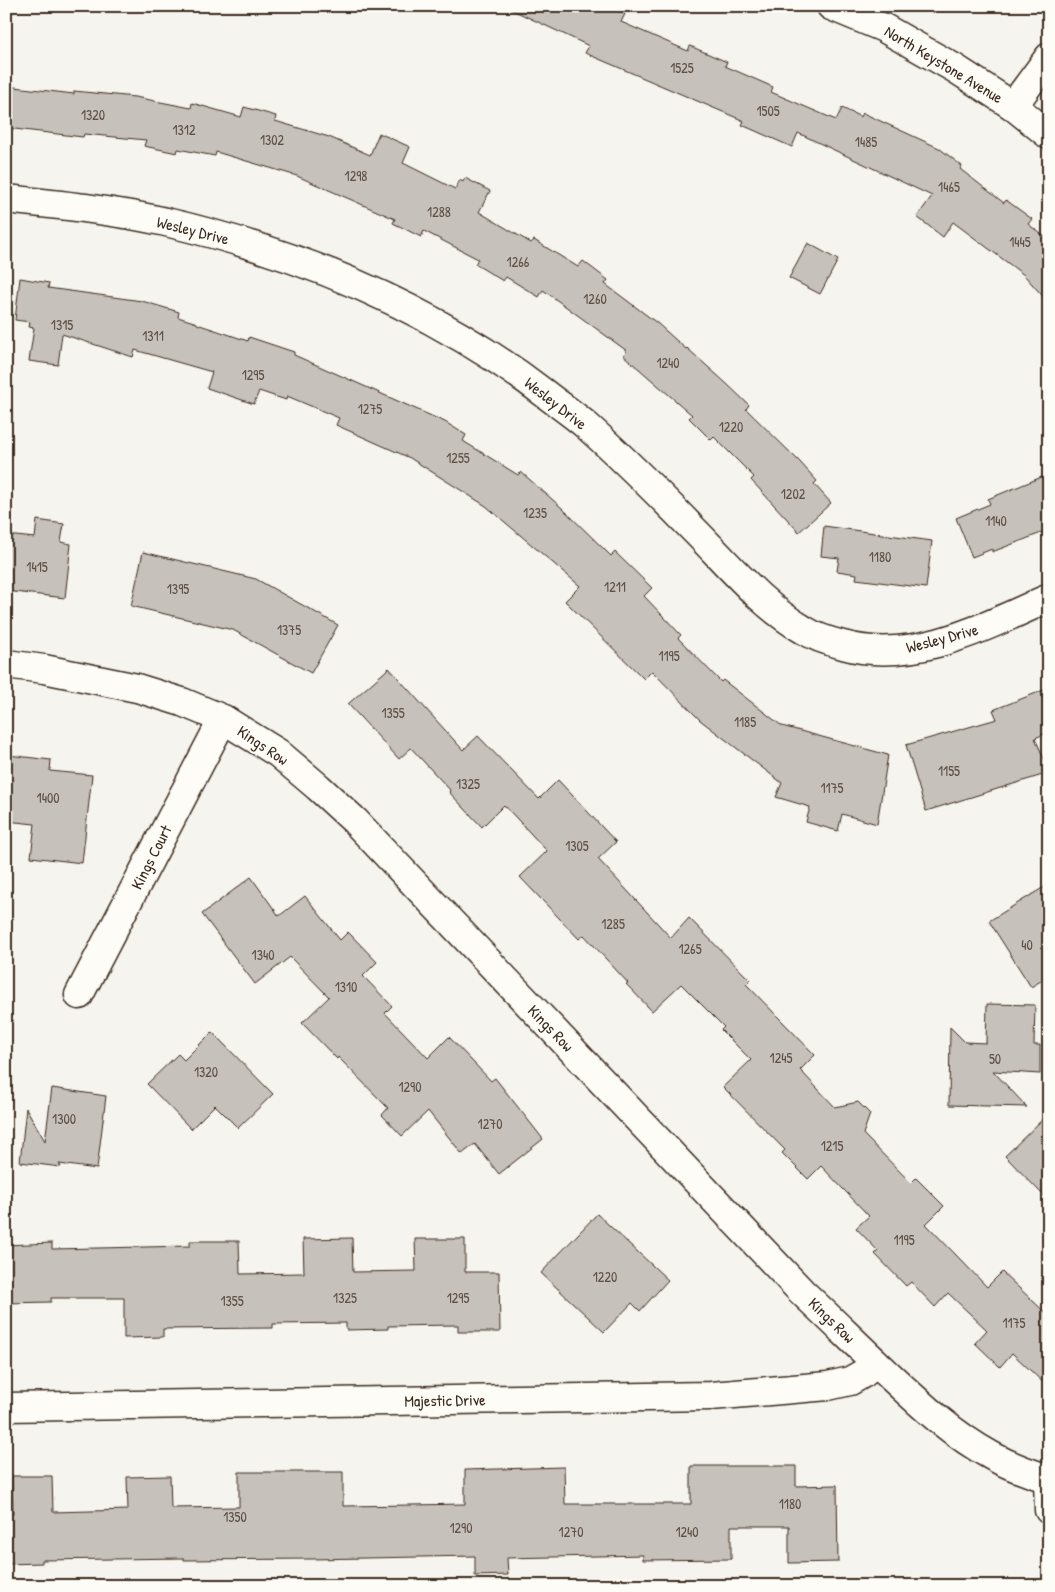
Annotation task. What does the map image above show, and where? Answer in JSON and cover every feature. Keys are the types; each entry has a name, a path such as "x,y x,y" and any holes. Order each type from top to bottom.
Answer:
{"street":[{"name":"North Keystone Avenue","path":"831,6 884,28 956,69 1013,106 1049,135"},
{"path":"1013,106 1049,57"},
{"name":"Wesley Drive","path":"6,198 82,208 164,222 232,240 308,264 384,296 452,331 520,376 584,424 642,478 767,604 806,632 845,646 878,650 910,649 986,626 1049,598"},
{"name":"Kings Row","path":"6,664 44,669 137,688 182,702 223,719 278,753 355,821 802,1292 912,1396 960,1436 992,1456 1048,1479"},
{"name":"Kings Court","path":"79,996 223,719"},
{"name":"Majestic Drive","path":"6,1407 711,1396 828,1386 850,1381 864,1373 876,1362"},
{"path":"1048,1479 1049,1510"}],"building":[{"path":"504,6 609,6 625,14 621,22 688,51 690,46 727,62 725,66 773,87 771,92 836,120 842,108 861,117 863,113 939,148 962,166 960,169 1004,203 1006,200 1032,219 1028,224 1049,240 1049,303 1024,275 953,222 943,237 917,217 932,196 798,133 792,147 742,125 744,121 585,53 589,46"},
{"path":"6,86 74,94 74,91 135,97 191,108 192,103 241,117 244,107 276,116 275,121 329,137 370,155 379,133 410,147 403,163 455,189 460,180 463,182 465,178 490,191 479,212 531,243 534,240 578,267 583,261 608,280 605,284 687,348 749,405 746,409 799,461 817,481 814,484 831,503 799,532 751,480 754,477 714,437 711,440 689,418 692,415 623,355 627,351 543,290 539,297 506,277 503,281 475,264 478,259 424,231 421,237 393,223 395,219 297,176 216,152 215,156 178,149 177,153 144,146 146,140 84,134 83,137 6,128"},
{"path":"808,243 838,260 820,294 789,278"},
{"path":"20,278 49,283 48,288 142,301 179,312 178,317 197,324 248,341 249,337 294,352 294,355 445,422 466,435 463,441 518,475 521,472 562,508 611,556 615,552 652,588 644,596 681,635 678,638 721,682 723,680 782,726 888,755 877,824 842,814 838,831 806,822 810,807 776,797 782,783 700,720 652,671 644,679 565,601 580,586 486,506 410,458 336,425 339,418 287,396 286,400 259,391 254,404 207,388 212,372 135,350 133,357 62,334 58,365 29,361 34,328 29,327 30,322 15,320"},
{"path":"1049,474 1049,530 992,552 992,549 972,557 956,518 990,504 988,499"},
{"path":"37,520 64,524 61,542 71,544 65,598 6,591 6,535 35,538"},
{"path":"824,526 932,541 926,588 856,579 857,574 837,571 839,558 821,556"},
{"path":"143,552 256,579 338,625 311,673 233,630 131,606"},
{"path":"389,668 463,750 478,736 539,799 558,780 616,842 598,859 671,938 689,918 750,980 746,984 815,1055 800,1070 835,1107 858,1102 870,1114 863,1134 911,1183 916,1178 944,1206 926,1224 987,1287 1002,1272 1049,1316 1049,1388 1012,1353 1000,1367 975,1343 987,1330 948,1293 935,1307 911,1282 906,1286 875,1254 878,1251 856,1228 869,1216 821,1166 808,1179 782,1153 785,1150 723,1087 751,1060 721,1030 724,1027 681,984 652,1011 584,935 579,939 520,877 547,851 504,805 482,827 411,748 399,759 348,704"},
{"path":"1049,688 1049,732 1035,738 1049,773 926,811 906,745 997,719 993,710"},
{"path":"8,755 51,760 50,771 92,775 82,863 31,857 35,824 6,821"},
{"path":"251,877 279,916 305,896 340,940 348,932 377,962 363,976 392,1006 385,1013 428,1058 449,1037 491,1081 495,1078 543,1139 499,1174 475,1144 462,1154 428,1111 402,1136 382,1115 388,1108 302,1023 329,997 290,957 255,984 202,914"},
{"path":"1049,884 1049,976 1031,987 989,921"},
{"path":"987,1004 1035,1005 1034,1045 1040,1045 1040,1074 993,1071 1027,1107 949,1105 950,1027 965,1042 986,1043"},
{"path":"212,1032 273,1094 238,1128 215,1105 191,1129 147,1084 178,1054 184,1060"},
{"path":"52,1088 106,1096 97,1169 59,1164 61,1167 20,1162 26,1108 45,1141"},
{"path":"1049,1113 1049,1201 1005,1156"},
{"path":"597,1214 668,1280 640,1311 632,1303 604,1332 541,1273"},
{"path":"352,1238 353,1272 416,1271 415,1239 465,1239 465,1272 499,1272 500,1332 458,1332 458,1325 388,1326 388,1329 346,1330 346,1323 273,1324 273,1328 163,1329 163,1337 124,1338 124,1298 51,1298 51,1302 6,1303 6,1245 52,1243 52,1249 190,1246 190,1241 239,1241 240,1274 304,1273 303,1239"},
{"path":"691,1466 796,1466 796,1486 837,1485 838,1562 789,1563 789,1526 731,1526 731,1559 643,1560 643,1555 507,1558 508,1575 475,1576 475,1556 42,1560 42,1563 6,1564 6,1514 13,1514 12,1476 52,1476 53,1512 128,1510 127,1477 170,1476 171,1508 239,1507 239,1472 343,1472 343,1506 465,1504 465,1470 564,1467 565,1504 691,1504"}]}
